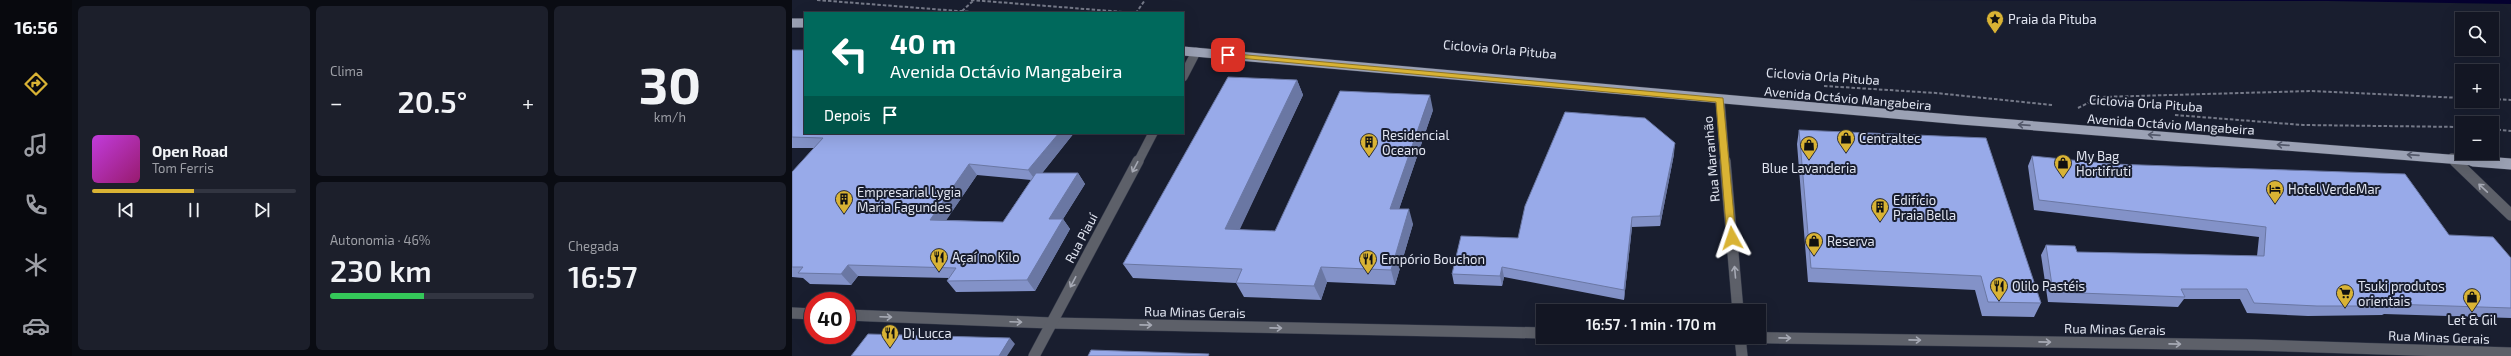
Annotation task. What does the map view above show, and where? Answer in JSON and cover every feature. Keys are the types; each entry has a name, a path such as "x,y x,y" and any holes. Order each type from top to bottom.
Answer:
{"main road":[{"path":"792,23 804,23"},
{"name":"Avenida Octávio Mangabeira","path":"1184,51 1720,100 2452,158 2511,164"}],"street":[{"path":"1184,75 1196,52"},
{"name":"Rua Maranhão","path":"1720,100 1737,304"},
{"name":"Rua Piauí","path":"1034,356 1152,134"},
{"path":"2452,158 2511,215"},
{"path":"792,313 804,314"},
{"name":"Rua Minas Gerais","path":"856,315 1051,323 1536,333"},
{"name":"Rua Minas Gerais","path":"1766,337 2253,345 2511,353"},
{"path":"1741,344 1742,356"}],"path":[{"path":"817,0 972,12"},
{"path":"961,11 972,0 1123,12"},
{"path":"1137,12 1145,0"},
{"name":"Ciclovia Orla Pituba","path":"1818,85 1936,93 2054,105"},
{"path":"2078,108 2100,97 2311,90 2455,98"},
{"path":"2499,99 2511,100"},
{"name":"Ciclovia Orla Pituba","path":"2070,107 2086,108"},
{"name":"Ciclovia Orla Pituba","path":"2171,115 2303,124 2455,126"},
{"path":"2499,130 2511,131"}],"shaded area":[{"path":"1895,0 2511,0 2511,4 2328,1"}],"building":[{"path":"792,50 804,50 804,134 1058,134 1028,170 969,164 930,220 1003,222 1036,173 1078,173 1049,219 1063,219 1027,280 947,281 956,268 848,265 841,274 798,273 803,267 792,267 792,172 823,138 792,137"},
{"path":"1228,77 1297,80 1225,229 1275,231 1340,91 1430,95 1390,209 1409,209 1391,270 1321,267 1314,286 1236,283 1242,269 1123,264"},
{"path":"1565,112 1645,118 1675,143 1660,216 1632,217 1624,290 1502,267 1500,276 1452,274 1461,236 1518,238 1525,206"},
{"name":"Edifício Praia Bella","path":"1799,130 1986,138 2041,303 1988,302 1981,276 1811,268"},
{"path":"2032,156 2112,164 2405,174 2449,235 2493,237 2511,258 2511,308 2390,304 2392,306 2317,306 2254,303 2247,289 2181,289 2185,297 2053,292 2046,245 2075,246 2077,252 2264,256 2266,227 2039,200"},
{"path":"868,334 1010,338 999,356 851,356"},
{"path":"1091,350 1209,354 1208,356 1088,356"}],"place":[{"name":"Praia da Pituba","path":"1995,34"},
{"name":"Centraltec","path":"1846,153"},
{"name":"Residencial Oceano","path":"1369,157"},
{"name":"Blue Lavanderia","path":"1809,160"},
{"name":"My Bag Hortifruti","path":"2063,178"},
{"name":"Hotel VerdeMar","path":"2275,204"},
{"name":"Empresarial Lygia Maria Fagundes","path":"844,214"},
{"name":"Edifício Praia Bella","path":"1880,222"},
{"name":"Reserva","path":"1814,256"},
{"name":"Açaí no Kilo","path":"939,272"},
{"name":"Empório Bouchon","path":"1368,274"},
{"name":"Olilo Pastéis","path":"1999,301"},
{"name":"Tsuki produtos orientais","path":"2345,308"},
{"name":"Let & Gil","path":"2472,312"},
{"name":"Di Lucca","path":"890,348"}],"route":[{"path":"1228,55 1720,100 1732,238"}]}
